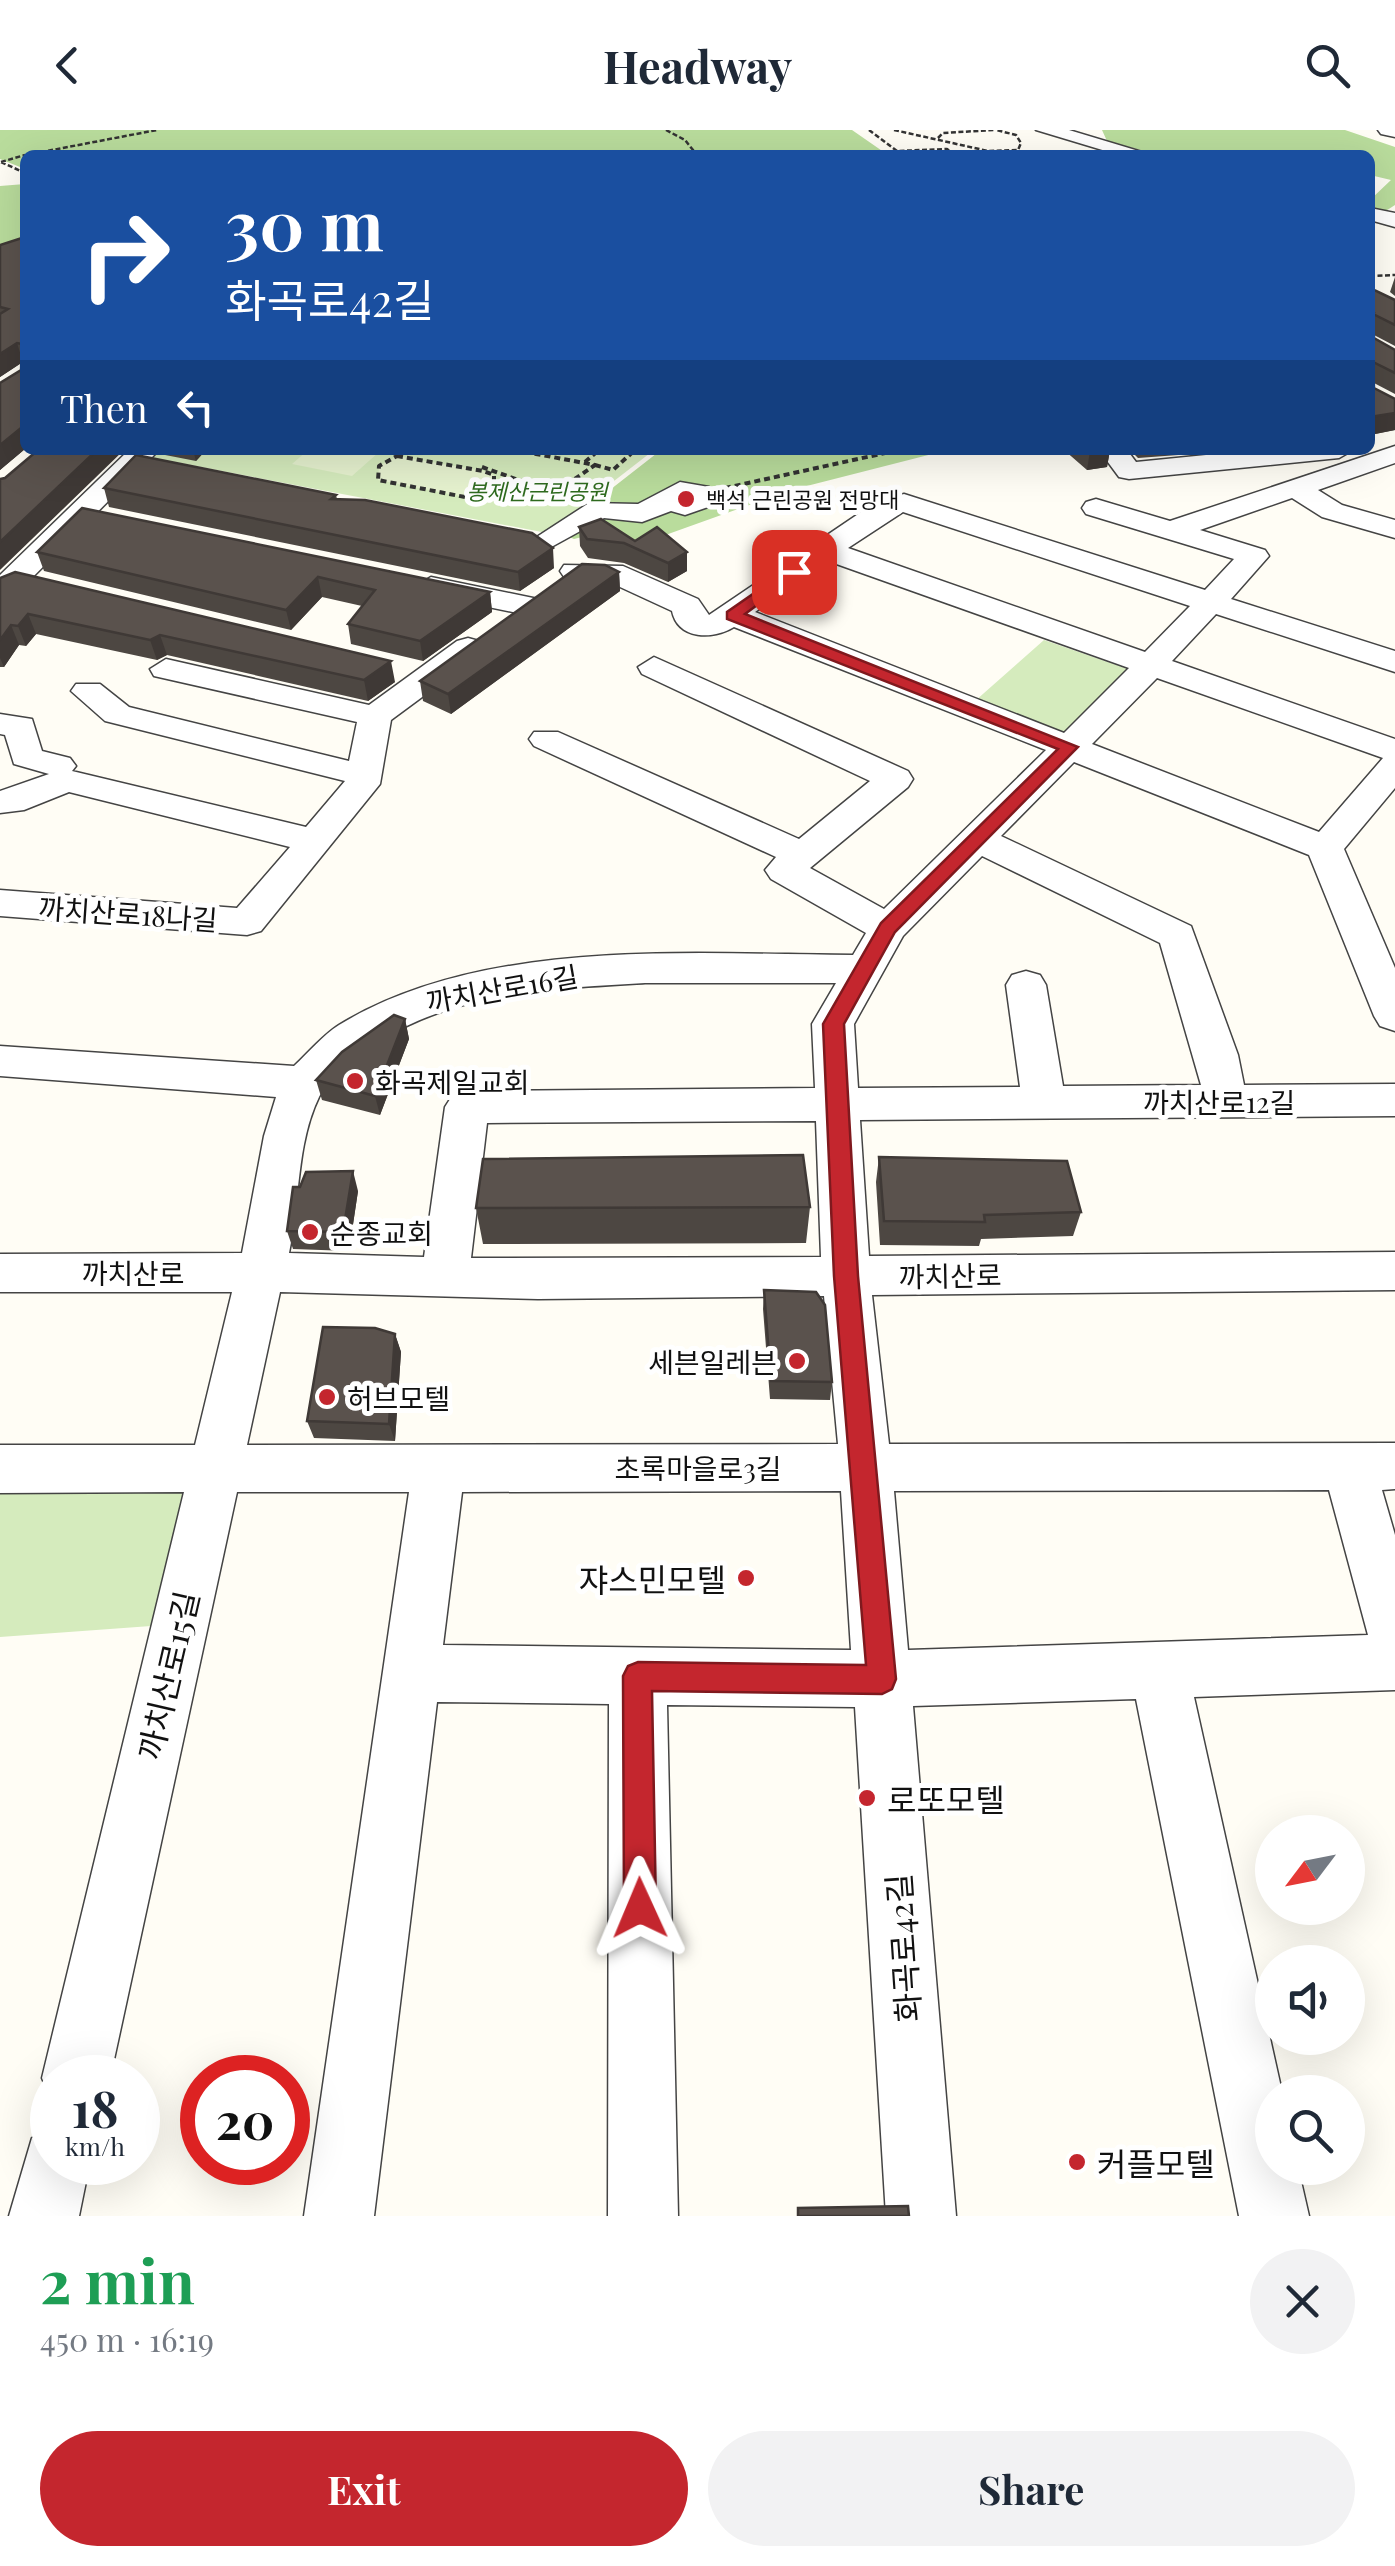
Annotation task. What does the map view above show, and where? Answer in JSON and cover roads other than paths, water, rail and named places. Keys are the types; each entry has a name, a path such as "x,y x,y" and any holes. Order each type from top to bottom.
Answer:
{"street":[{"path":"1046,130 1123,150"},
{"path":"1379,446 1395,478"},
{"path":"1117,455 1129,471 1187,457 1236,455"},
{"path":"1096,508 1172,530 1295,488 1361,455"},
{"path":"8,584 140,456 173,469"},
{"path":"1295,488 1332,510 1395,528"},
{"path":"575,570 568,555 534,540 598,509 642,514 668,501 686,506 698,500 699,493"},
{"path":"166,669 375,716 575,570 612,572 688,606 690,620 699,626 717,624 886,508 904,504 1395,662"},
{"path":"82,513 113,519"},
{"name":"화곡로42길","path":"921,2216 866,1468 846,1276 833,1024 888,928 1152,665 1254,556 1172,530"},
{"path":"824,550 1395,751"},
{"path":"398,579 526,606"},
{"path":"8,584 54,586"},
{"path":"733,615 1325,848 1384,964 1395,1016"},
{"path":"654,666 895,779 784,870 888,928"},
{"path":"392,667 430,676"},
{"path":"88,691 116,714 364,775"},
{"name":"까치산로18나길","path":"0,903 247,922 362,784 375,716"},
{"path":"0,724 20,726 26,757 58,766"},
{"path":"546,739 801,854"},
{"path":"1325,848 1395,766"},
{"path":"0,802 11,802 66,780 314,841"},
{"path":"976,839 1177,935 1217,1055 1226,1101"},
{"name":"까치산로16길","path":"260,1272 292,1113 304,1083 354,1033 411,1004 559,973 862,968"},
{"path":"1026,985 1044,1102"},
{"path":"0,1061 304,1083"},
{"name":"까치산로12길","path":"837,1102 1395,1100"},
{"path":"445,1276 467,1107 837,1102"},
{"name":"까치산로","path":"0,1273 846,1276 1395,1270"},
{"name":"까치산로15길","path":"81,2055 260,1272"},
{"path":"1372,1466 1395,1632"},
{"name":"초록마을로3길","path":"0,1469 1372,1466"},
{"path":"339,2216 439,1467"},
{"path":"412,1672 882,1679 1395,1662"},
{"path":"1159,1670 1274,2216"},
{"path":"638,1676 643,2216"},
{"path":"44,2216 51,2185"}],"place":[{"name":"백석 근린공원 전망대","path":"686,499"},
{"name":"화곡제일교회","path":"355,1081"},
{"name":"순종교회","path":"310,1232"},
{"name":"세븐일레븐","path":"797,1361"},
{"name":"허브모텔","path":"327,1397"},
{"name":"쟈스민모텔","path":"746,1578"},
{"name":"로또모텔","path":"867,1798"},
{"name":"커플모텔","path":"1077,2162"}],"park label":[{"name":"봉제산근린공원","path":"537,491"}]}
